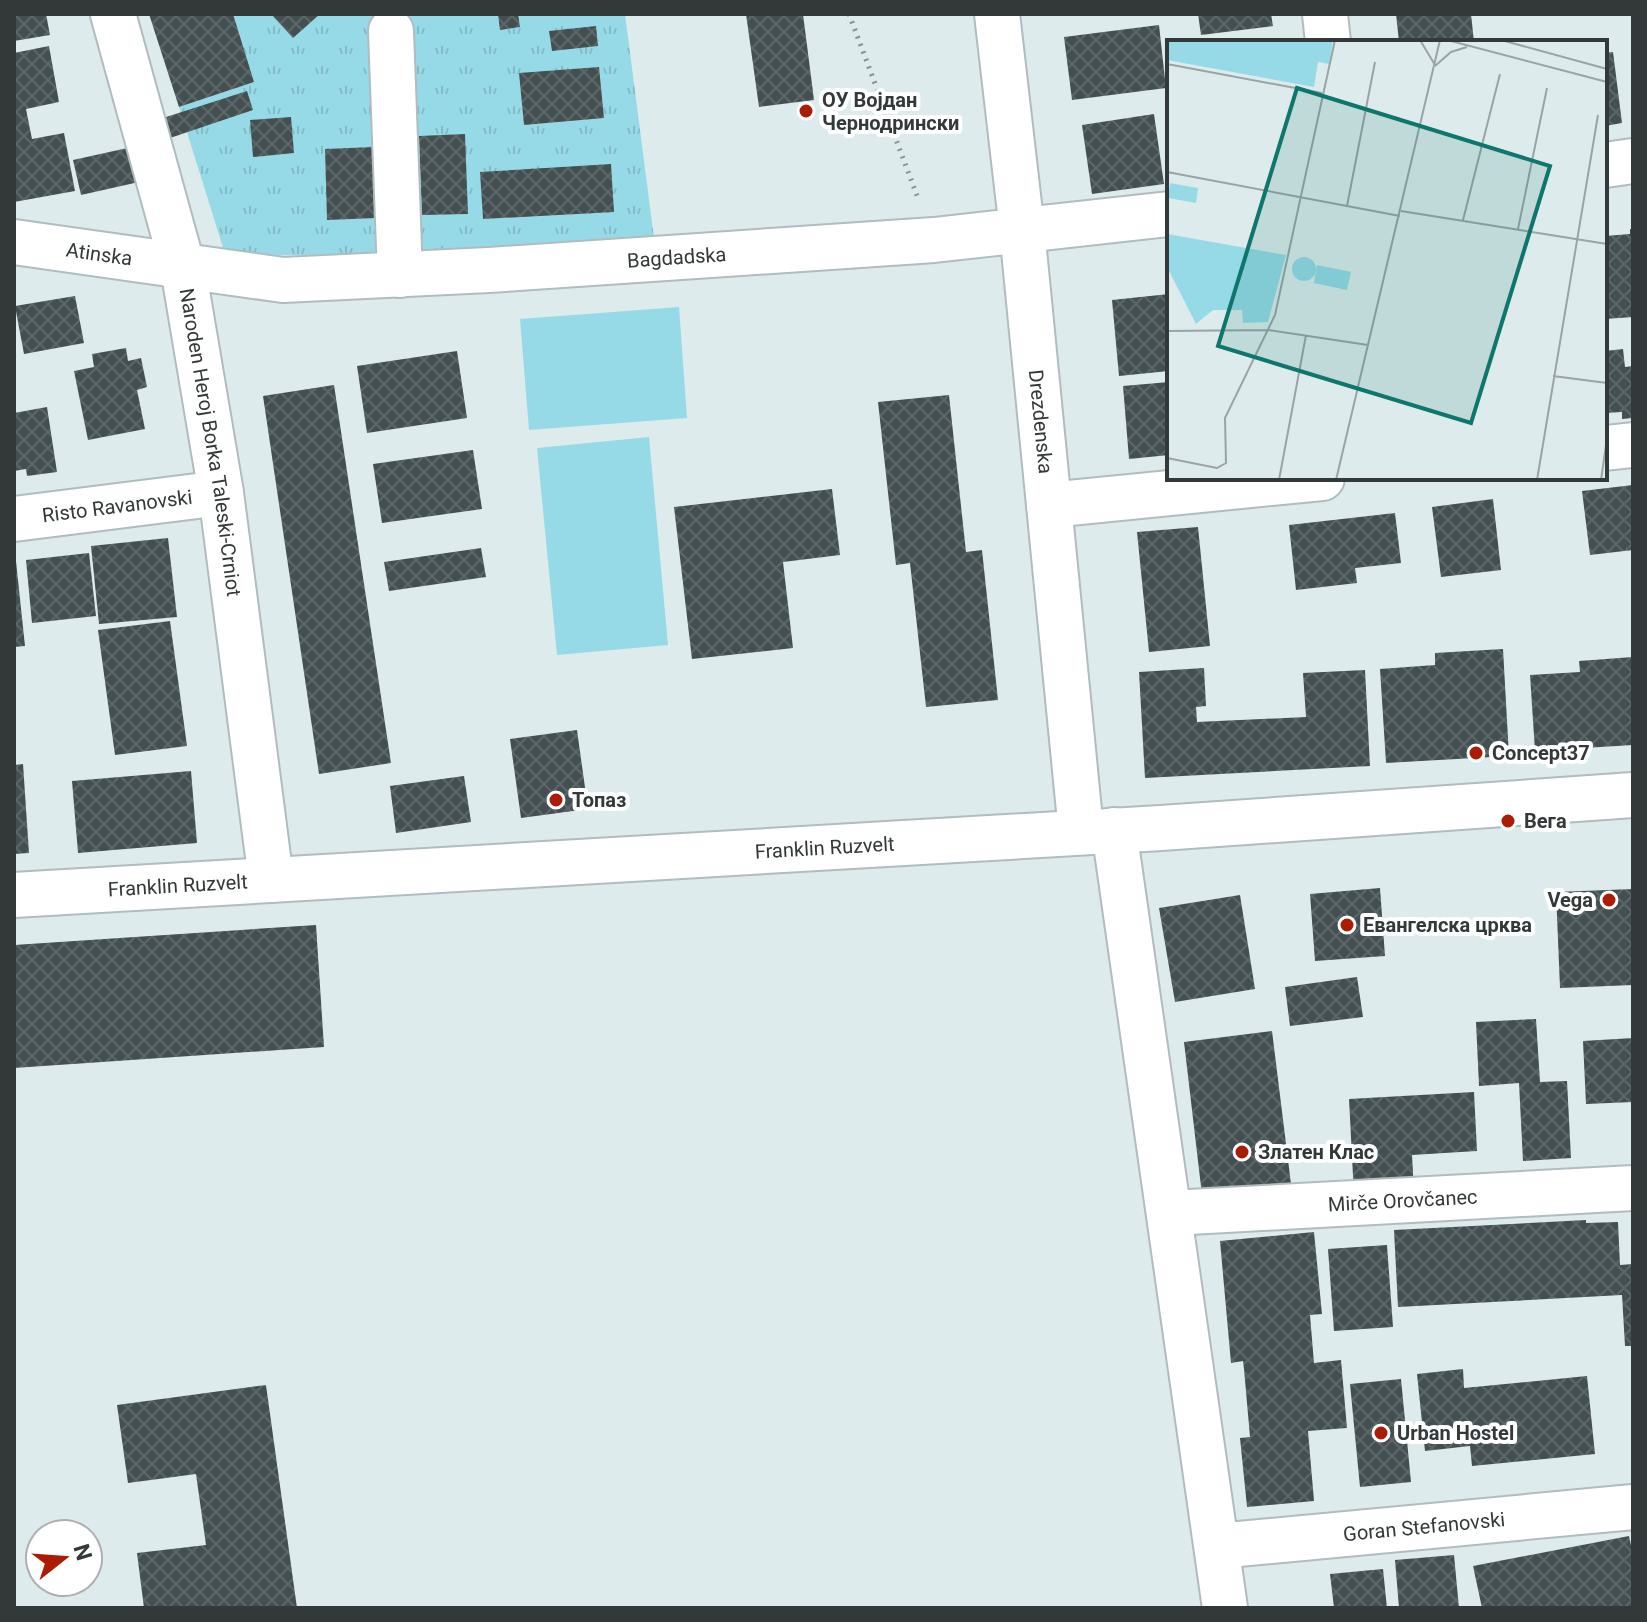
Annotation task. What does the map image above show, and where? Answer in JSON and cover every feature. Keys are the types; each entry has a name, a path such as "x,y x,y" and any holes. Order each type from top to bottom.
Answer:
{"street":[{"name":"Naroden Heroj Borka Taleski-Crniot","path":"113,14 183,268 221,493 271,880"},
{"name":"Drezdenska","path":"997,14 1049,505 1098,830 1121,891 1171,1213 1225,1608"},
{"path":"1325,14 1328,40"},
{"path":"391,31 400,275"},
{"path":"1607,165 1633,161"},
{"name":"Bagdadska","path":"183,268 283,280 400,275 934,240 1167,214"},
{"name":"Atinska","path":"14,242 183,268"},
{"path":"1607,448 1633,445"},
{"path":"1049,505 1302,480"},
{"name":"Risto Ravanovski","path":"14,519 221,493"},
{"name":"Franklin Ruzvelt","path":"14,895 1633,795"},
{"name":"Mirče Orovčanec","path":"1171,1213 1633,1188"},
{"name":"Goran Stefanovski","path":"1217,1546 1633,1507"}],"path":[{"path":"849,14 934,240"}],"green space":[{"path":"233,14 625,14 654,238 415,257 225,254 179,107 253,82"},
{"path":"679,307 687,418 529,430 520,319"},
{"path":"649,437 668,645 557,655 537,448"}],"building":[{"path":"14,14 46,14 50,35 14,41"},
{"path":"149,14 233,14 254,82 179,107"},
{"path":"271,14 320,14 293,38"},
{"path":"498,14 518,14 520,27 500,30"},
{"path":"746,14 803,14 814,100 759,107"},
{"path":"1198,14 1271,14 1273,26 1201,35"},
{"path":"1396,14 1471,14 1474,40 1399,40"},
{"path":"1159,25 1166,88 1072,100 1064,37"},
{"path":"596,26 598,46 552,51 549,31"},
{"path":"49,46 59,102 26,109 32,139 64,133 75,191 14,202 14,53"},
{"path":"1613,52 1622,123 1607,126 1607,53"},
{"path":"599,67 604,118 524,125 519,73"},
{"path":"247,91 253,110 170,138 163,118"},
{"path":"1154,114 1164,184 1092,194 1082,125"},
{"path":"291,117 294,153 253,157 250,120"},
{"path":"465,134 468,214 422,215 419,136"},
{"path":"132,147 139,182 81,195 73,160"},
{"path":"374,147 376,218 327,220 325,149"},
{"path":"611,164 614,212 483,219 480,172"},
{"path":"1630,229 1633,229 1633,317 1607,319 1607,236 1630,234"},
{"path":"1167,294 1167,371 1119,376 1112,300"},
{"path":"75,296 84,343 24,354 15,306"},
{"path":"126,348 128,361 141,358 147,387 137,390 145,429 88,440 74,371 94,367 92,354"},
{"path":"1623,349 1625,367 1633,366 1633,418 1622,419 1622,412 1607,413 1607,351"},
{"path":"457,351 467,418 367,433 357,366"},
{"path":"1167,382 1167,455 1129,459 1123,386"},
{"path":"334,385 391,763 319,774 263,396"},
{"path":"949,395 966,552 982,550 998,700 926,707 910,563 896,565 878,402"},
{"path":"47,407 57,472 27,476 26,469 14,471 14,413"},
{"path":"473,450 482,509 382,523 373,464"},
{"path":"1633,485 1633,550 1590,555 1582,491"},
{"path":"832,489 840,555 783,562 793,648 692,659 674,507"},
{"path":"1493,499 1501,570 1441,577 1432,507"},
{"path":"1395,513 1401,563 1355,568 1357,583 1296,590 1289,525"},
{"path":"1198,527 1210,646 1149,652 1137,532"},
{"path":"168,538 177,617 99,624 91,546"},
{"path":"481,548 486,577 389,591 384,562"},
{"path":"89,553 96,616 32,623 26,560"},
{"path":"14,561 25,646 14,647"},
{"path":"170,621 187,746 115,755 98,630"},
{"path":"1503,649 1509,756 1386,763 1380,669 1435,665 1435,653"},
{"path":"1633,657 1633,745 1535,751 1530,675 1580,672 1579,661"},
{"path":"1204,668 1206,706 1196,707 1197,722 1306,717 1303,673 1365,670 1370,766 1145,778 1139,672"},
{"path":"577,730 588,809 521,818 510,739"},
{"path":"23,764 29,853 14,854 14,765"},
{"path":"191,771 197,843 78,853 72,781"},
{"path":"464,776 471,822 396,833 390,786"},
{"name":"Евангелска црква","path":"1380,888 1385,956 1315,961 1310,894"},
{"path":"1633,889 1633,985 1560,988 1556,892"},
{"path":"1240,895 1255,989 1175,1002 1159,908"},
{"path":"316,925 324,1047 14,1068 14,945"},
{"path":"1357,977 1363,1017 1290,1026 1285,987"},
{"path":"1536,1019 1540,1082 1567,1081 1571,1158 1523,1161 1519,1083 1479,1086 1476,1022"},
{"path":"1272,1031 1291,1184 1202,1195 1184,1042"},
{"path":"1633,1038 1633,1102 1586,1104 1583,1041"},
{"path":"1474,1092 1477,1151 1412,1155 1414,1191 1354,1195 1349,1099"},
{"path":"1586,1220 1586,1223 1618,1222 1620,1265 1633,1264 1633,1346 1625,1346 1622,1295 1398,1307 1394,1230"},
{"path":"1314,1232 1322,1314 1310,1315 1314,1363 1341,1360 1347,1428 1308,1431 1314,1501 1247,1507 1240,1438 1250,1437 1244,1369 1243,1361 1231,1363 1220,1241"},
{"path":"1387,1245 1393,1327 1334,1331 1328,1249"},
{"path":"1463,1369 1464,1388 1587,1376 1595,1454 1472,1466 1470,1446 1425,1451 1417,1374"},
{"name":"Urban Hostel","path":"1401,1379 1411,1482 1360,1487 1350,1384"},
{"path":"266,1385 297,1608 144,1608 137,1553 206,1545 196,1474 128,1483 117,1405"},
{"path":"1629,1536 1633,1555 1633,1608 1482,1608 1473,1566"},
{"path":"1454,1555 1459,1608 1399,1608 1395,1560"},
{"path":"1383,1569 1387,1608 1334,1608 1330,1574"}],"place":[{"name":"ОУ Војдан Чернодрински","path":"806,111"},
{"name":"Concept37","path":"1476,753"},
{"name":"Топаз","path":"556,800"},
{"name":"Вега","path":"1508,821"},
{"name":"Vega","path":"1609,900"},
{"name":"Евангелска црква","path":"1347,925"},
{"name":"Златен Клас","path":"1242,1152"},
{"name":"Urban Hostel","path":"1381,1433"}]}
